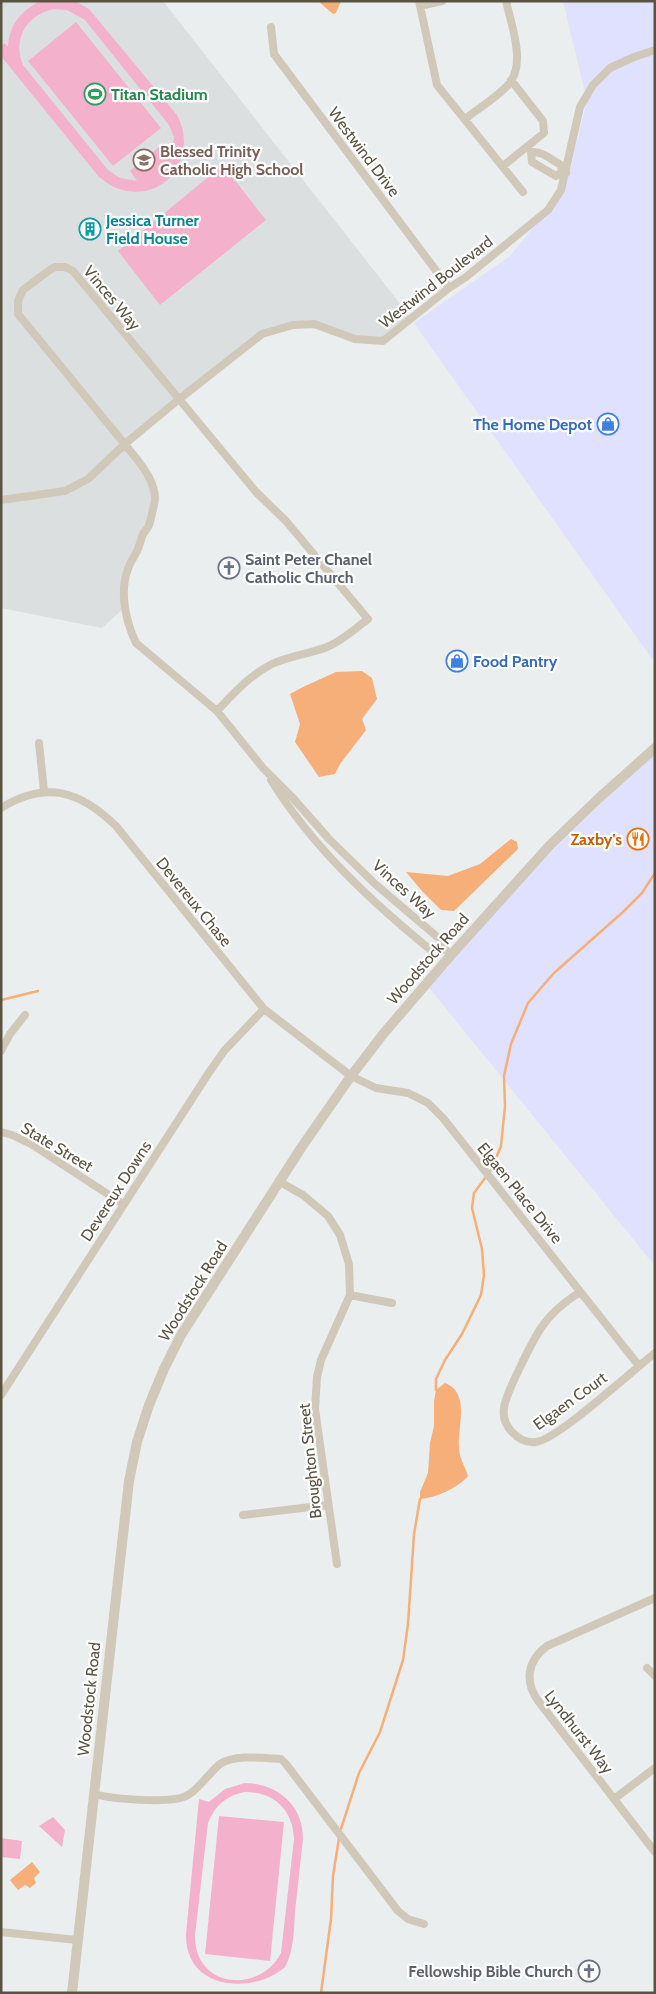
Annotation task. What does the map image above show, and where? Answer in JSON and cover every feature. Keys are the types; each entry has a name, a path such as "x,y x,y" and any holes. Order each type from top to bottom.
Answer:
{"street":[{"path":"442,1 420,4 437,85 523,192"},
{"path":"465,119 510,84 516,68 517,48 506,1"},
{"name":"Westwind Drive","path":"271,27 274,54 450,288"},
{"name":"Westwind Boulevard","path":"1,500 65,491 88,479 124,445 178,400 262,334 294,324 314,324 355,339 383,341 548,210 561,190 580,106 593,85 610,68 634,56 655,50"},
{"path":"502,166 529,149 544,133 543,120 511,80"},
{"path":"529,149 539,151 550,160 561,165 564,172 556,176 544,170 532,162 529,149"},
{"path":"544,170 550,160"},
{"name":"Vinces Way","path":"217,711 239,688 258,672 273,663 328,646 340,640 368,619 286,521 256,492 178,400 73,271 65,267 55,267 23,290 18,301 18,314 146,472 153,487 155,500 150,513 150,524 142,535 139,547 128,568 125,581 124,600 131,632 136,643 217,711 263,768 344,854 442,941 448,952 433,952 377,903 327,854 288,808 263,768"},
{"path":"39,743 44,791"},
{"name":"Woodstock Road","path":"72,1993 129,1482 138,1442 156,1387 181,1335 351,1076 448,952 554,841 655,748"},
{"name":"Devereux Chase","path":"1,808 9,803 44,791 63,793 83,800 98,809 116,826 264,1009 351,1076"},
{"name":"Devereux Downs","path":"1,1395 123,1204 224,1051 264,1009"},
{"path":"1,1051 10,1034 24,1015"},
{"name":"Elgaen Place Drive","path":"351,1076 376,1088 408,1093 428,1103 443,1118 639,1366"},
{"name":"State Street","path":"1,1132 30,1144 123,1204"},
{"name":"Broughton Street","path":"280,1182 302,1195 328,1216 340,1235 349,1264 350,1295 321,1360 317,1378 315,1409 325,1476 327,1505 337,1564"},
{"name":"Elgaen Court","path":"580,1292 554,1313 540,1328 510,1389 503,1409 512,1434 522,1440 536,1442 550,1436 573,1420 655,1353"},
{"path":"350,1295 392,1303"},
{"path":"243,1515 327,1505"},
{"name":"Lyndhurst Way","path":"655,1598 548,1646 536,1656 529,1672 533,1694 655,1852"},
{"path":"647,1668 655,1676"},
{"path":"94,1794 112,1798 141,1800 185,1797 219,1765 228,1760 237,1758 281,1760 286,1764 398,1911 408,1919 424,1924"},
{"path":"614,1799 655,1768"},
{"path":"1,1932 77,1940"}],"shaded area":[{"name":"Blessed Trinity Catholic High School","path":"1,1 163,1 412,319 383,341 355,339 314,324 262,334 126,443 146,472 155,500 125,583 125,607 102,628 1,608"},
{"path":"40,1 75,1 89,9 177,115 183,130 184,146 181,160 174,173 164,183 151,189 136,192 116,188 99,177 1,56 1,46 5,43 8,47 11,32 17,20 27,9","holes":["53,9 67,10 85,20 169,125 174,137 172,152 164,143 149,155 147,152 142,157 143,160 130,171 137,181 120,178 108,170 23,65 19,46 24,29 29,22 44,12"]},
{"path":"318,1 341,1 336,13 333,14"},
{"path":"563,1 655,1 655,663 414,323 510,256 565,188 587,101"},
{"name":"Titan Stadium","path":"76,22 161,128 113,166 28,61"},
{"path":"223,165 266,220 160,305 118,251"},
{"path":"362,671 372,678 377,699 362,719 366,730 340,764 335,774 319,777 295,742 300,724 290,694 336,672"},
{"path":"655,753 655,1266 426,984 501,897"},
{"path":"511,839 517,842 518,849 454,911 441,910 406,872 448,876 480,864"},
{"path":"445,1383 453,1388 458,1395 460,1403 459,1451 468,1476 446,1492 420,1499 420,1492 428,1473 436,1390"},
{"path":"245,1783 268,1787 278,1792 299,1816 303,1839 293,1940 288,1961 285,1967 272,1976 240,1984 224,1982 209,1977 197,1967 189,1953 186,1934 199,1799 209,1802 225,1789","holes":["239,1793 265,1795 280,1805 286,1811 293,1829 294,1839 281,1953 271,1966 259,1975 244,1980 230,1980 216,1975 205,1966 198,1953 195,1935 208,1823 214,1811 227,1798"]},
{"path":"219,1816 284,1822 270,1961 205,1954"},
{"path":"53,1817 65,1830 62,1847 39,1826"},
{"path":"1,1838 22,1841 20,1859 1,1857"},
{"path":"32,1862 40,1872 34,1878 36,1883 30,1888 25,1885 18,1890 10,1880"}],"waterway":[{"path":"436,1390 436,1379 445,1360 462,1334 481,1295 484,1275 482,1249 472,1208 474,1193 491,1170 501,1146 505,1106 504,1076 511,1044 528,1003 554,973 642,893 655,873"},
{"path":"1,1000 38,991"},
{"path":"340,1832 359,1773 380,1732 403,1660 408,1624 414,1534 420,1499"},
{"path":"321,1993 331,1919 333,1876 339,1838"}],"place":[{"name":"Titan Stadium","path":"95,94"},
{"name":"Blessed Trinity Catholic High School","path":"144,160"},
{"name":"Jessica Turner Field House","path":"90,229"},
{"name":"The Home Depot","path":"608,424"},
{"name":"Saint Peter Chanel Catholic Church","path":"229,568"},
{"name":"Food Pantry","path":"457,661"},
{"name":"Zaxby's","path":"638,839"},
{"name":"Fellowship Bible Church","path":"589,1971"}]}
